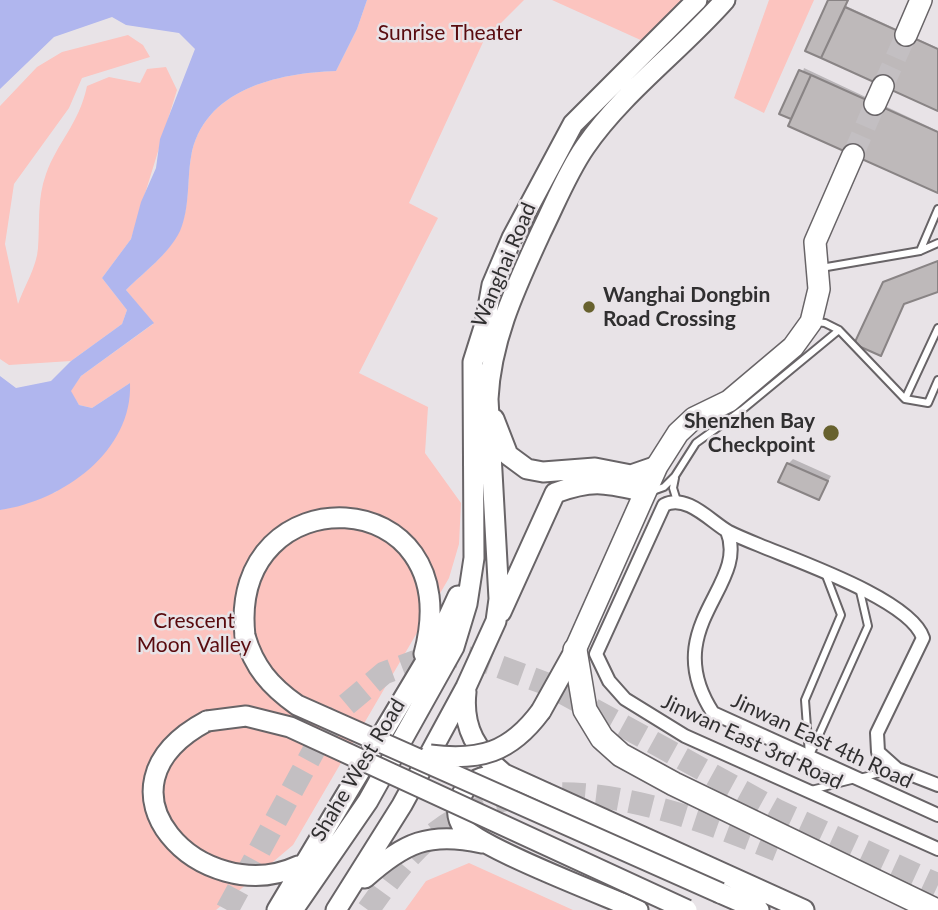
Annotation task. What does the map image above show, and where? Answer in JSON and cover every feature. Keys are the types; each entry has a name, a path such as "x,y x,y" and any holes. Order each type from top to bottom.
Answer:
{"highway":[{"path":"906,35 921,0"},
{"path":"853,155 815,242 819,289 811,322 793,347 729,401 694,418 678,433 666,471 645,492 575,650 585,710 603,738 621,755 674,784 935,910"},
{"path":"777,850 910,910"}],"main road":[{"name":"Wanghai Road","path":"454,648 467,604 474,558 473,362 485,324 492,285 539,182 573,124 697,0"},
{"name":"Wanghai Road","path":"466,687 496,621 499,599 488,399 489,369 509,302 562,188 586,146 620,106 725,0"},
{"path":"488,399 508,455 527,468 543,472 595,468 631,475 666,471"},
{"path":"496,621 555,493 584,482 645,492"},
{"path":"614,485 625,493 635,514"},
{"path":"414,681 428,636 427,585 416,557 404,542 372,522 328,517 308,521 276,541 252,576 245,595 243,614 245,636 260,672 276,690 297,705 400,748 759,910"},
{"path":"277,910 447,624 474,558"},
{"name":"Shahe West Road","path":"293,910 368,801 454,648"},
{"path":"400,748 426,755 475,757 514,741 541,711 575,650"},
{"path":"466,687 466,720 475,745 494,766 516,782 804,910"},
{"path":"341,903 414,782 466,687"},
{"path":"312,849 296,867 268,885 229,891 206,884 175,862 163,845 153,815 152,796 163,758 189,731 207,721 246,716 290,727 687,910"},
{"path":"489,845 464,828 458,809 459,797 465,789 484,777 516,782"},
{"path":"341,903 398,849 413,842 461,838 489,845 638,910"}],"street":[{"path":"678,502 715,520 727,531 859,587 893,606 919,625 923,638 877,733 878,752 898,769 938,785"},
{"name":"Jinwan East 3rd Road","path":"678,502 664,505 596,654 601,669 625,699 685,736 938,849"},
{"name":"Jinwan East 4th Road","path":"727,531 730,557 698,633 694,653 694,673 700,693 713,713 938,815"}],"lane":[{"path":"920,251 938,209"},
{"path":"816,268 920,251 938,243"},
{"path":"811,322 825,323 839,330 905,399 928,403 938,380"},
{"path":"905,399 938,328"},
{"path":"678,502 666,471 695,443 751,403 839,330"},
{"path":"809,757 805,700 841,615 825,573"},
{"path":"809,757 868,625 859,587"},
{"path":"808,790 898,769"}],"green space":[{"name":"Crescent Moon Valley","path":"367,0 524,0 484,40 409,203 438,218 359,373 428,407 425,453 461,503 459,544 449,578 293,845 216,910 0,910 0,510 56,492 130,383 92,408 79,405 70,391 81,376 153,324 126,290 162,255 179,231 187,204 191,157 198,134 211,115 227,100 268,81 314,72 336,71 357,29"},
{"name":"Sunrise Theater","path":"552,0 688,0 645,42"},
{"path":"769,0 814,0 764,113 734,98"},
{"path":"128,35 143,45 150,57 82,78 69,108 14,184 5,244 18,304 37,255 43,183 56,152 79,111 87,86 109,77 140,83 147,69 166,67 177,90 131,239 102,278 127,310 122,324 71,361 9,365 0,359 0,106 37,67 62,52"},
{"path":"469,863 573,910 405,910 426,881"}],"water":[{"path":"0,0 367,0 357,29 336,71 314,72 268,81 227,100 211,115 198,134 191,157 187,204 180,231 163,255 126,290 154,323 81,376 71,391 79,405 92,408 130,383 128,408 120,430 107,451 90,469 70,484 24,505 0,510 0,376 16,388 51,381 71,361 122,324 127,310 102,278 131,239 141,202 156,168 160,139 195,49 179,33 126,25 112,17 54,37 0,89"}],"building":[{"path":"828,0 848,0 821,58 805,51"},
{"path":"845,7 938,49 938,111 821,58"},
{"path":"799,70 811,75 791,119 779,114"},
{"path":"811,75 938,132 938,193 788,126"},
{"path":"938,261 938,292 904,304 881,356 854,344 883,282"},
{"path":"787,463 828,481 819,500 778,482"}],"tunnel":[{"path":"883,86 906,35"},
{"path":"853,155 875,104"},
{"path":"227,910 314,750 346,705 384,673 430,656 460,656 487,662 547,684 778,811 938,885"},
{"path":"368,910 409,858 438,831 477,809 519,797 562,794 607,797 651,806 695,819 777,850"}],"place":[{"name":"Wanghai Dongbin Road Crossing","path":"589,307"},
{"name":"Shenzhen Bay Checkpoint","path":"831,433"}]}
